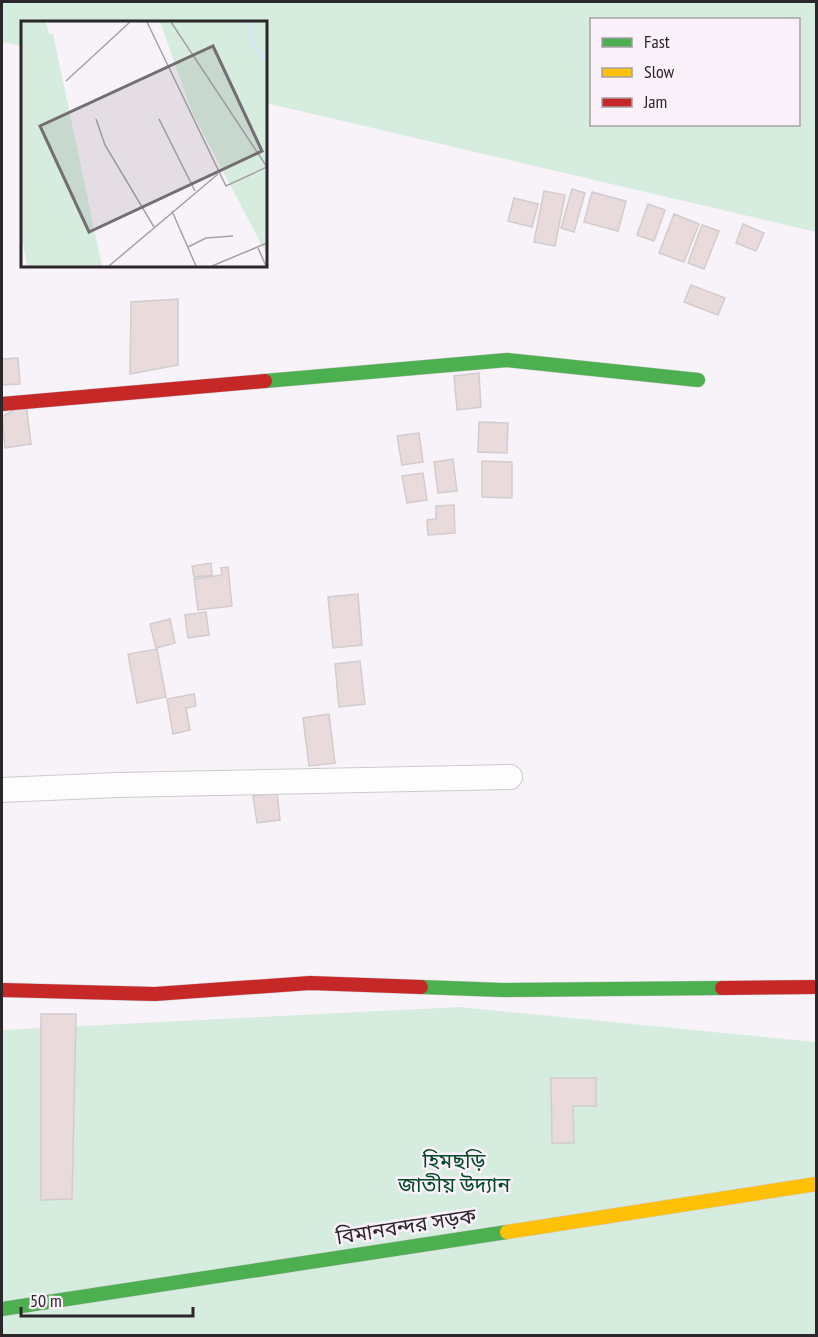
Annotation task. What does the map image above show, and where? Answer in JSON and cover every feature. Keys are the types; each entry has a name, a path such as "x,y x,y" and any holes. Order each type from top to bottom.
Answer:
{"street":[{"path":"2,404 507,360 698,380"},
{"path":"2,790 117,785 510,777"},
{"path":"2,990 155,994 310,983 502,990 816,987"},
{"name":"বিমানবন্দর সড়ক","path":"2,1309 816,1184"}],"green space":[{"path":"2,2 816,2 816,232 267,103 267,21 21,21 21,46 2,42"},
{"name":"হিমছড়ি জাতীয় উদ্যান","path":"460,1007 816,1042 816,1335 2,1335 2,1030"}],"building":[{"path":"572,189 585,193 574,232 561,228"},
{"path":"544,191 565,195 555,246 534,242"},
{"path":"592,192 626,201 618,231 584,222"},
{"path":"514,198 538,204 532,227 508,221"},
{"path":"648,204 665,210 654,241 637,235"},
{"path":"674,214 699,224 684,262 659,253"},
{"path":"743,224 764,233 756,251 736,243"},
{"path":"702,225 719,231 704,269 688,263"},
{"path":"691,285 725,298 718,315 684,302"},
{"path":"178,299 178,365 130,374 131,302"},
{"path":"18,358 20,384 2,385 2,359"},
{"path":"479,373 481,407 457,410 454,376"},
{"path":"26,403 31,444 5,448 2,417"},
{"path":"479,422 508,423 507,453 478,452"},
{"path":"419,433 423,462 402,465 397,436"},
{"path":"453,459 457,491 438,493 434,462"},
{"path":"482,461 512,462 512,498 482,497"},
{"path":"423,473 427,500 407,503 402,476"},
{"path":"454,505 455,533 428,535 427,520 436,519 436,506"},
{"path":"211,563 212,575 194,577 192,566"},
{"path":"228,567 232,606 198,610 194,579 222,575 221,568"},
{"path":"358,594 362,645 333,648 328,597"},
{"path":"206,612 209,635 188,638 185,615"},
{"path":"170,619 175,643 156,648 150,624"},
{"path":"157,649 166,697 137,703 128,654"},
{"path":"360,661 365,704 339,707 335,664"},
{"path":"194,694 196,706 186,708 190,730 173,734 167,699"},
{"path":"329,714 335,763 309,766 303,718"},
{"path":"277,793 280,820 257,823 253,796"},
{"path":"41,1014 76,1014 72,1199 41,1200"},
{"path":"551,1078 596,1078 596,1106 573,1106 574,1143 552,1143"}],"traffic: fast":[{"path":"265,381 507,360 698,380"},
{"path":"421,987 502,990 722,988"},
{"path":"2,1309 507,1232"}],"traffic: slow":[{"path":"507,1232 816,1184"}],"traffic: jam":[{"path":"2,404 265,381"},
{"path":"2,990 155,994 310,983 421,987"},
{"path":"722,988 816,987"}]}
